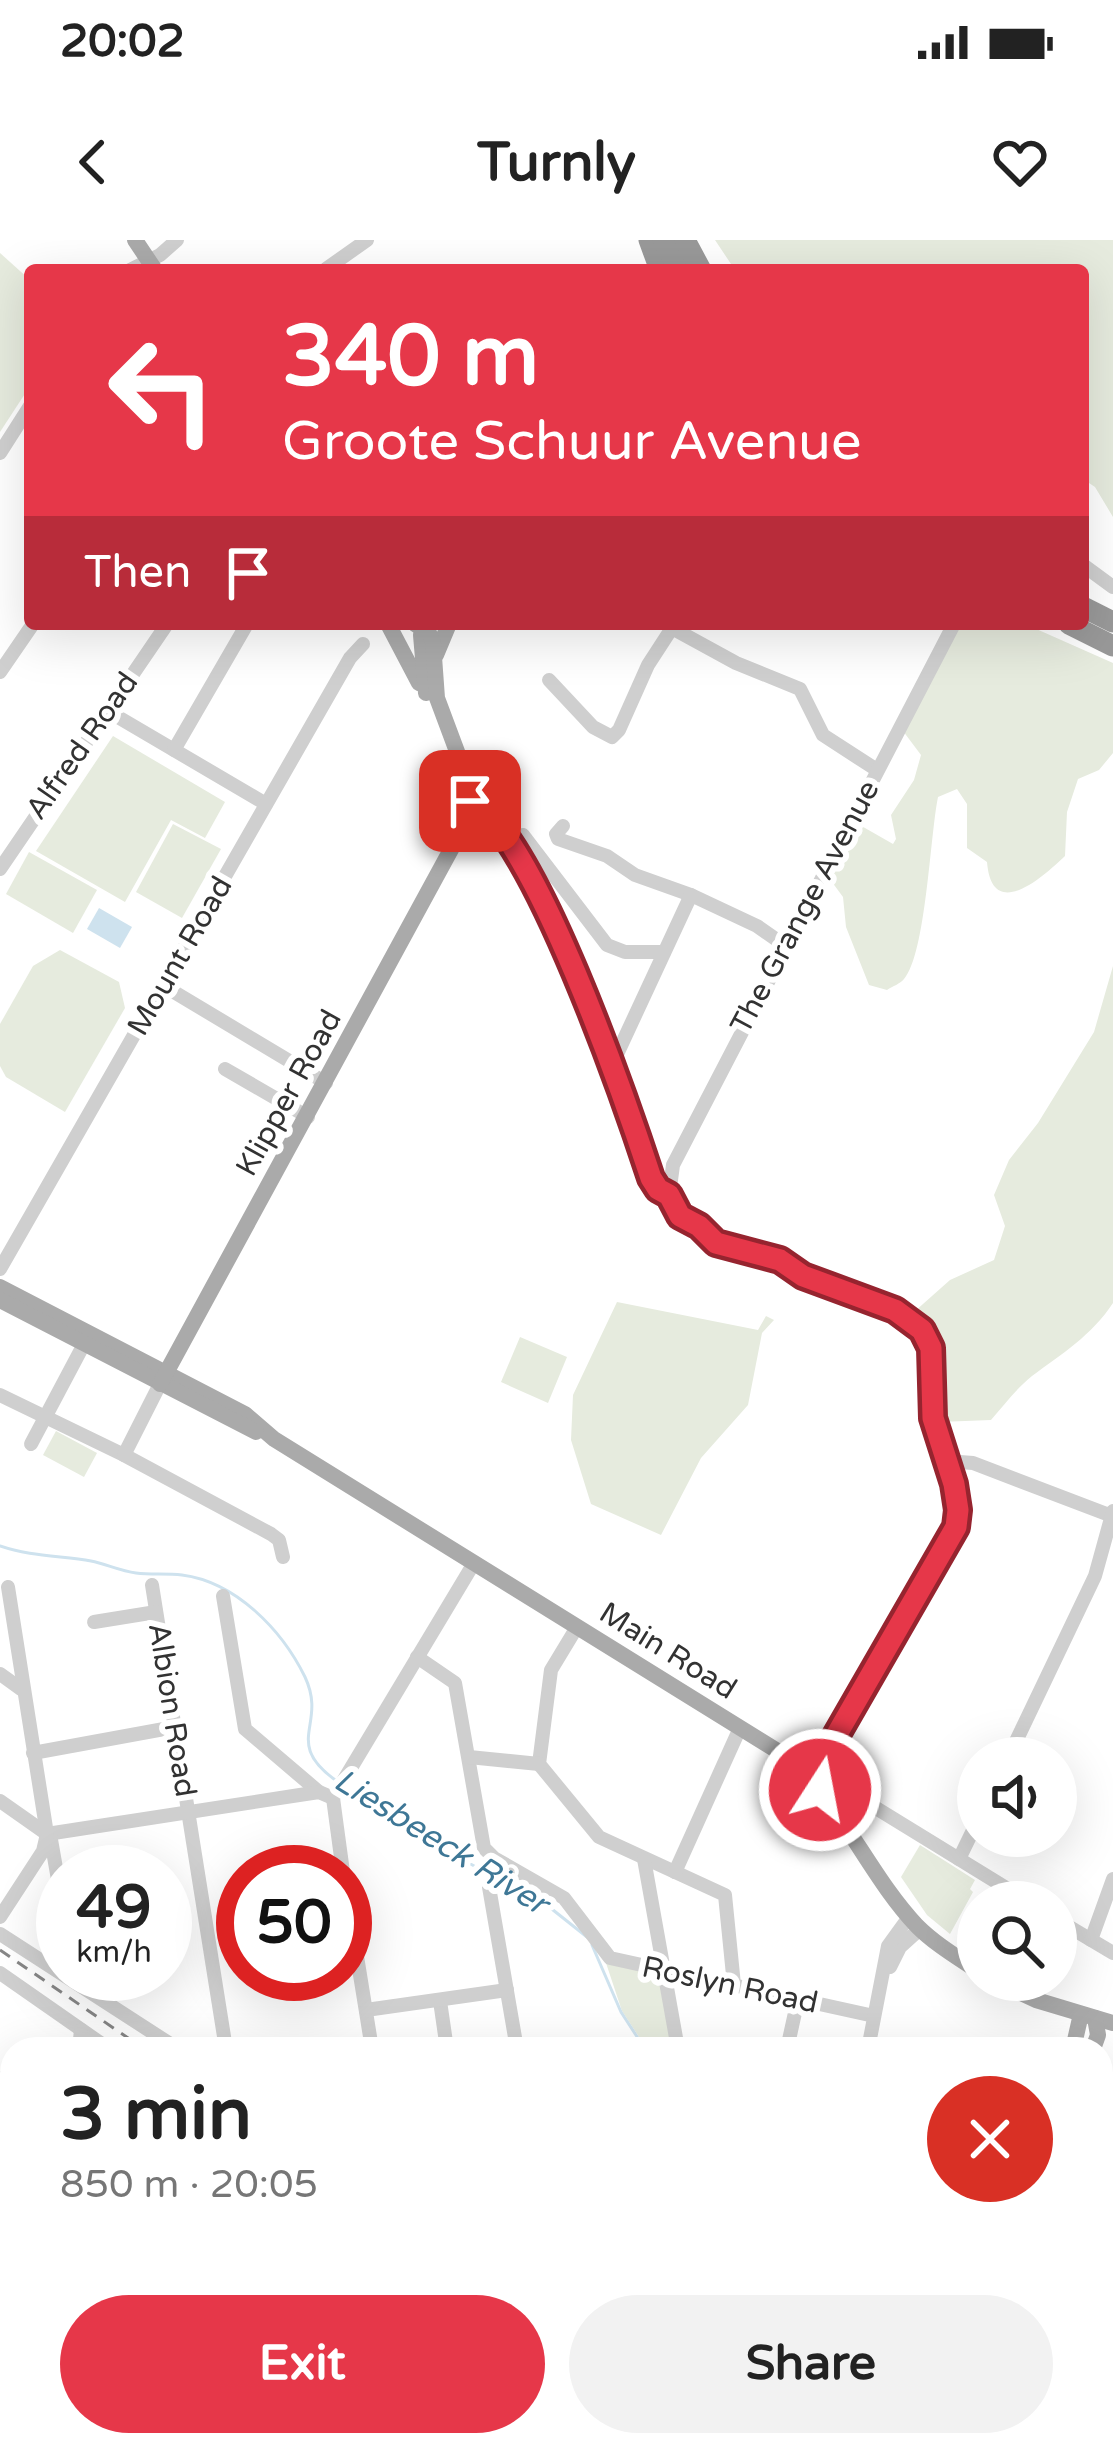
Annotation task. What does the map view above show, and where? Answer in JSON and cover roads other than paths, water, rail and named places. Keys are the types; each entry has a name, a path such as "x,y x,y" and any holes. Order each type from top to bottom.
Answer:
{"highway":[{"path":"1081,630 1113,646"}],"main road":[{"path":"391,630 428,699"},
{"name":"Klipper Road","path":"425,630 428,699 466,800"},
{"name":"Klipper Road","path":"163,1378 459,839 466,772 437,698 426,630"},
{"path":"434,662 447,630"},
{"name":"Main Road","path":"0,1287 274,1439 810,1774 914,1923 957,1955"},
{"name":"Main Road","path":"0,1300 163,1378"},
{"path":"1043,2001 1097,2018"}],"street":[{"path":"153,264 177,240"},
{"path":"333,264 367,240"},
{"path":"0,453 24,418"},
{"path":"0,672 29,630"},
{"name":"Alfred Road","path":"0,869 163,630"},
{"path":"174,750 244,630"},
{"path":"549,680 592,728 615,735 670,630"},
{"path":"679,630 736,663 800,689 824,735 877,770"},
{"name":"The Grange Avenue","path":"669,1195 673,1165 951,630"},
{"name":"Mount Road","path":"0,1269 350,658 363,644"},
{"path":"106,710 266,805"},
{"path":"466,800 489,813 532,878 612,1065 651,1178 669,1195 680,1216 725,1248 780,1260 803,1276 895,1310 922,1330 931,1348 933,1418 958,1510 952,1535 810,1774 860,1798 994,1881"},
{"path":"563,826 558,838 757,926 787,946"},
{"path":"510,843 523,835 607,945 625,952 664,952"},
{"path":"612,1065 691,895"},
{"path":"164,986 326,1083"},
{"path":"225,1069 308,1117"},
{"path":"31,1444 84,1344"},
{"path":"124,1455 163,1378"},
{"path":"0,1394 271,1534 279,1540 284,1557"},
{"path":"947,1461 973,1463 1113,1514 1107,1543 1080,1610 1018,1737"},
{"path":"340,1845 334,1789 474,1563"},
{"name":"Albion Road","path":"152,1585 224,2037"},
{"path":"8,1587 21,1689 51,1845"},
{"path":"223,1596 245,1729 334,1789"},
{"path":"94,1622 156,1612"},
{"path":"539,1764 551,1670 577,1628"},
{"name":"Roslyn Road","path":"417,1657 455,1683 481,1841 488,1853 564,1898 610,1958 798,1999 876,2008"},
{"path":"0,1674 21,1689"},
{"path":"33,1753 175,1727"},
{"path":"675,1872 740,1728"},
{"path":"469,1757 539,1764 599,1837 722,1892 727,1898 734,1985"},
{"path":"0,1801 49,1834 334,1789"},
{"path":"0,1917 49,1834"},
{"path":"644,1858 676,2037"},
{"path":"1091,1940 1113,1879"},
{"path":"489,1887 515,2037"},
{"path":"870,2037 896,1954 914,1923"},
{"path":"1077,1932 1113,1954"},
{"path":"0,1934 36,1955"},
{"path":"0,1973 91,2037"},
{"path":"366,2010 507,1990"},
{"path":"790,2037 798,1999"},
{"path":"108,2001 160,2037"},
{"path":"365,2001 370,2037"},
{"path":"440,2001 445,2037"},
{"path":"80,2037 81,2030"}],"water":[{"path":"99,908 132,927 120,948 87,929"}],"waterway":[{"name":"Liesbeeck River","path":"0,1546 136,1573 202,1579 239,1598 284,1642 305,1677 311,1694 312,1756 338,1782"},
{"name":"Liesbeeck River","path":"346,1787 417,1835 548,1906 587,1937"},
{"name":"Liesbeeck River","path":"592,1945 637,2037"}],"railway":[{"path":"0,1950 127,2037"}]}
